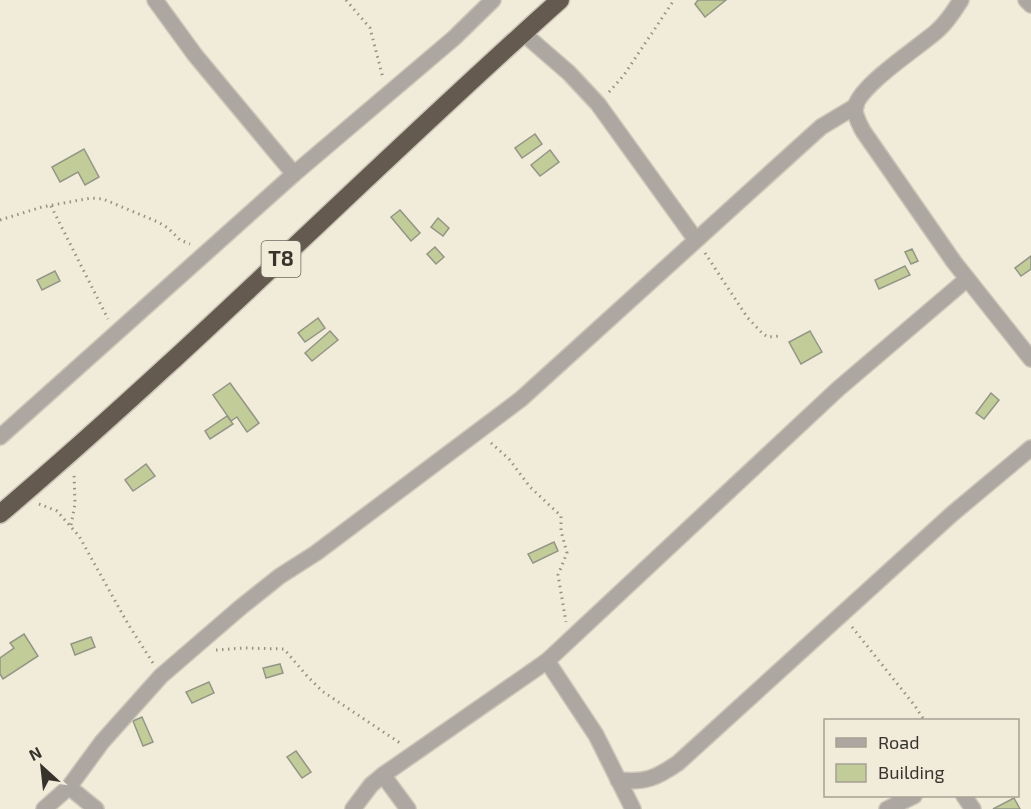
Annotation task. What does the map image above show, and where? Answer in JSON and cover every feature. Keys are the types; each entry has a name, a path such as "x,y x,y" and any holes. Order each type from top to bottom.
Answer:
{"highway":[{"name":"T8","path":"0,514 328,216 560,0"}],"street":[{"path":"155,0 195,55 294,174"},
{"path":"0,437 294,174 454,38 492,0"},
{"path":"44,809 69,787 102,742 161,676 187,652 280,576 316,553 538,384 821,127 856,106 868,87 939,29 961,0"},
{"path":"1026,0 1031,5"},
{"path":"523,33 569,73 598,104 696,240"},
{"path":"856,106 855,110 863,131 967,279 1031,358"},
{"path":"353,809 371,785 383,775 547,661 838,389 967,279"},
{"path":"618,780 636,782 649,780 678,764 952,514 1031,448"},
{"path":"547,661 596,735 633,809"},
{"path":"383,775 408,809"},
{"path":"69,787 96,809"},
{"path":"887,809 910,797"}],"path":[{"path":"346,0 366,22 373,35 380,68 389,94"},
{"path":"598,104 624,75 674,0"},
{"path":"0,220 21,212 91,198 103,199 159,222 185,243 209,249"},
{"path":"51,206 115,333"},
{"path":"696,240 733,297 756,327 768,337 780,336"},
{"path":"479,431 509,459 530,487 561,516 561,531 567,553 558,575 563,610 571,639"},
{"path":"62,460 73,464 75,504 71,525"},
{"path":"20,498 57,511 71,525 161,676"},
{"path":"841,614 923,719"},
{"path":"187,652 244,648 284,649 322,691 385,732 413,754"}],"building":[{"path":"698,0 726,0 705,17 695,4"},
{"path":"535,134 542,144 522,158 515,148"},
{"path":"84,149 99,177 85,185 78,172 60,182 52,167"},
{"path":"550,150 559,162 540,176 531,165"},
{"path":"400,210 420,233 411,241 391,217"},
{"path":"438,218 449,228 443,236 431,227"},
{"path":"435,247 444,257 436,264 427,254"},
{"path":"912,249 918,261 911,264 905,252"},
{"path":"1031,256 1031,269 1021,276 1015,268"},
{"path":"905,266 910,275 879,289 875,280"},
{"path":"55,271 60,281 42,290 37,280"},
{"path":"318,318 325,328 305,342 298,333"},
{"path":"330,331 338,340 312,361 305,353"},
{"path":"810,331 822,352 801,364 789,342"},
{"path":"230,383 259,423 247,432 237,417 231,421 213,395"},
{"path":"991,393 999,400 984,419 976,413"},
{"path":"227,416 233,424 210,439 205,431"},
{"path":"146,464 155,476 133,491 125,480"},
{"path":"554,542 558,551 533,563 528,554"},
{"path":"24,634 38,656 3,679 0,674 0,658 14,648 10,643"},
{"path":"91,637 95,647 75,655 71,644"},
{"path":"280,664 283,673 266,678 263,668"},
{"path":"209,682 214,693 192,703 186,692"},
{"path":"142,717 153,742 143,746 133,721"},
{"path":"296,751 311,772 302,778 287,757"},
{"path":"1014,798 1020,809 993,809"}]}
